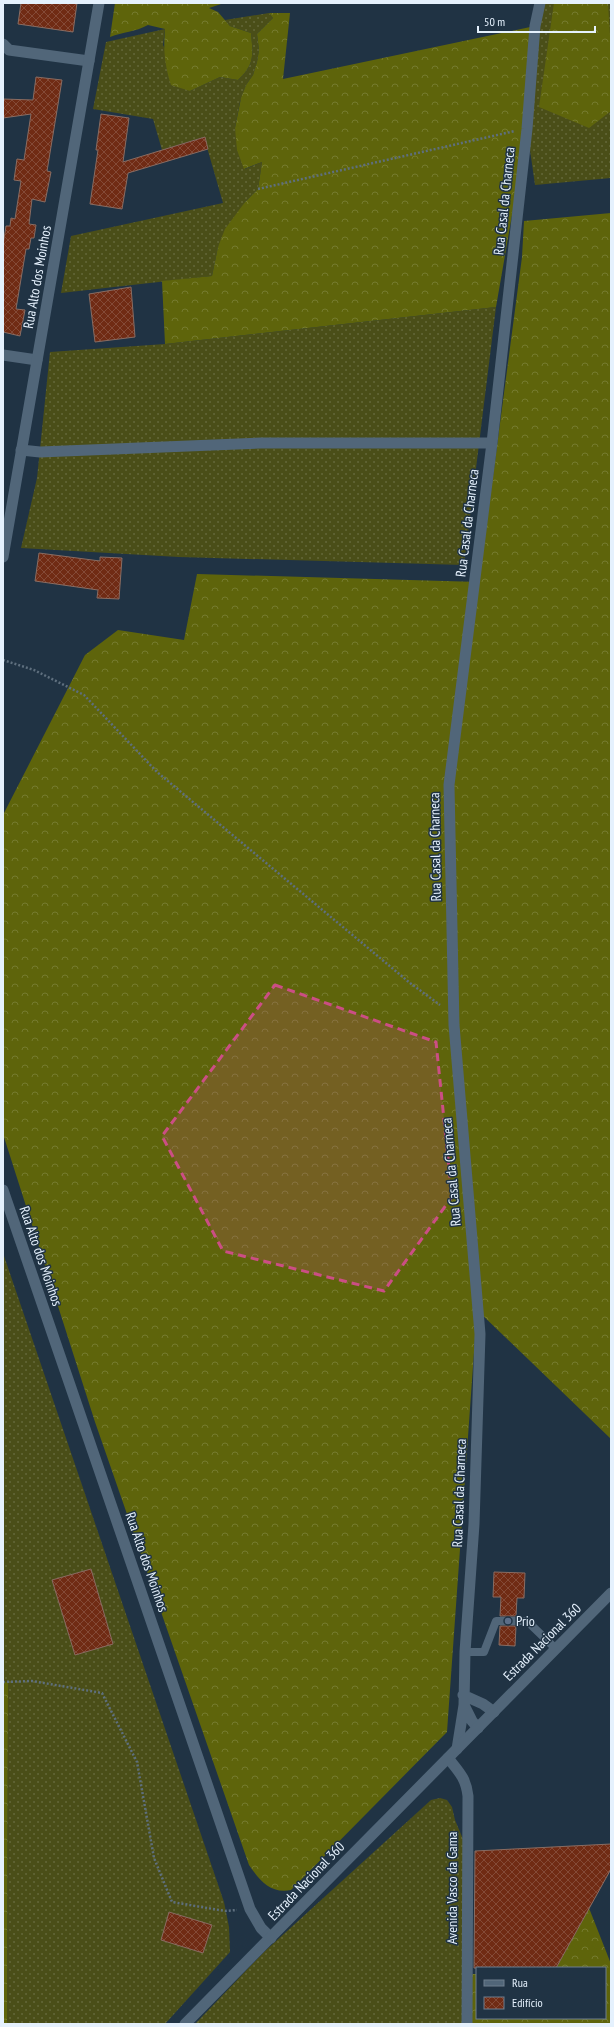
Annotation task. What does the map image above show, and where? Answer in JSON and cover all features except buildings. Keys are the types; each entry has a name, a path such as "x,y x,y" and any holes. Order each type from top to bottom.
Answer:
{"street":[{"name":"Rua Alto dos Moinhos","path":"3,557 99,3"},
{"name":"Rua Casal da Charneca","path":"457,1749 463,1700 474,1524 480,1334 454,1014 449,785 492,443 527,129 535,26 540,3"},
{"path":"3,44 9,50 89,61"},
{"path":"3,355 37,360"},
{"path":"22,450 40,452 261,443 492,443"},
{"name":"Rua Alto dos Moinhos","path":"3,1190 250,1909 261,1928 272,1938"},
{"name":"Estrada Nacional 360","path":"185,2024 272,1938 611,1593"},
{"path":"463,1700 483,1704 494,1712"},
{"name":"Rua Casal da Charneca","path":"463,1700 472,1722 478,1728"},
{"name":"Avenida Vasco da Gama","path":"448,1758 464,1779 468,1796 467,2024"}],"lane":[{"path":"465,1652 484,1652 496,1621 527,1622 556,1649"}],"path":[{"path":"258,189 527,129"},
{"path":"3,660 34,670 84,695 157,772 410,983 454,1014"},
{"path":"3,1682 32,1681 102,1693 137,1762 154,1858 172,1902 225,1911 250,1909"}],"highlighted area":[{"path":"275,985 436,1042 452,1197 384,1291 223,1251 162,1136"}],"green space":[{"path":"115,3 224,3 209,8 218,12 230,26 251,33 252,59 250,64 238,80 220,77 190,91 171,85 165,58 165,29 148,25 110,37"},
{"path":"540,3 611,3 611,178 535,185 527,129"},
{"path":"554,3 608,3 611,52 611,111 589,128 539,107"},
{"path":"269,13 273,18 257,34 259,50 257,62 253,75 246,85 240,102 235,128 245,169 262,162 258,189 245,202 218,247 212,276 61,293 71,236 223,203 204,137 162,150 153,119 93,109 106,42 165,29 163,45 190,91 220,77 238,80 250,64 252,59 251,33 230,26 225,20"},
{"path":"269,13 290,13 283,79 535,26 527,129 496,307 165,344 162,281 212,276 218,247 225,229 245,202 258,189 262,162 244,169 237,150 235,128 241,98 246,85 253,75 257,62 259,50 257,34 273,18"},
{"path":"611,213 611,1439 477,1310 447,1732 291,1890 278,1890 262,1881 249,1865 95,1422 3,1134 3,815 85,655 118,630 184,640 197,574 479,582 522,257 524,221"},
{"path":"496,307 464,565 179,557 21,548 37,478 50,352 165,344"},
{"path":"3,1253 224,1902 229,1927 230,1952 165,2024 7,2024 8,1682 3,1682"},
{"path":"3,1682 8,1682 7,2024 3,2024"},
{"path":"440,1798 447,1800 452,1807 455,1820 468,1851 467,2024 195,2024 264,1952 431,1800"},
{"path":"589,1908 611,1964 611,2024 467,2024 467,1974 476,1974 476,2019 606,2019 606,1967 557,1967"}],"place":[{"name":"Prio","path":"508,1621"}]}
